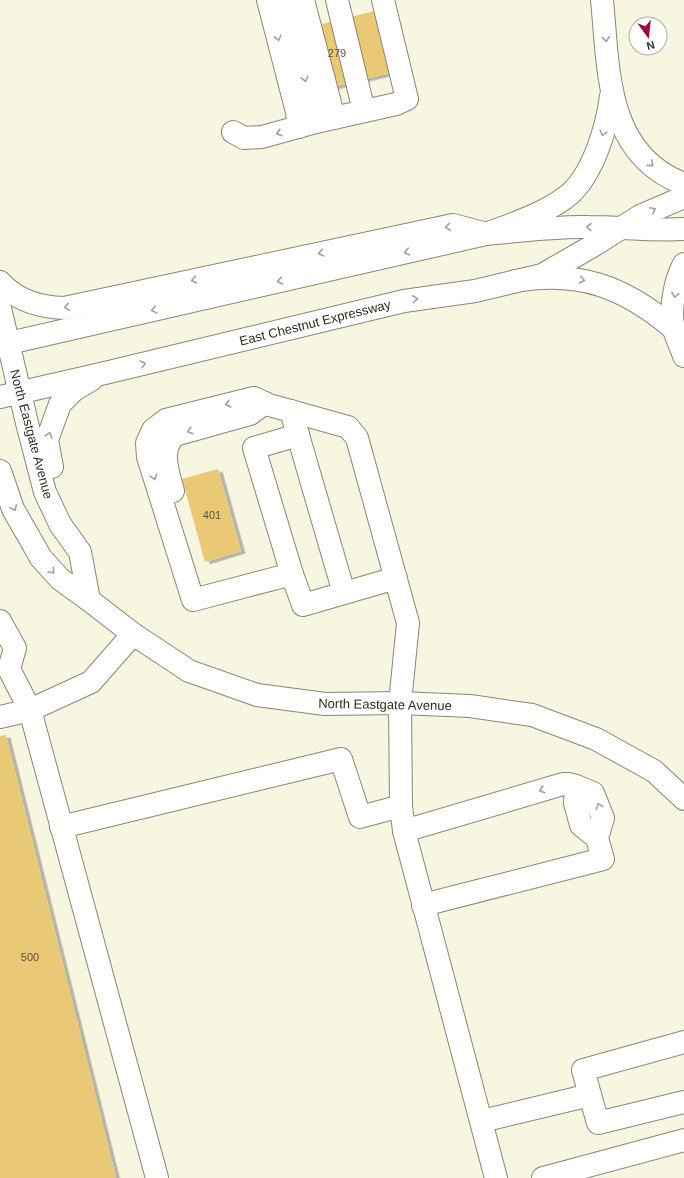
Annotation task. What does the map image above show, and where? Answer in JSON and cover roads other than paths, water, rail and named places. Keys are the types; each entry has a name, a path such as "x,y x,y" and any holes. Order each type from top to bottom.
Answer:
{"main road":[{"path":"268,0 297,112 348,115"},
{"path":"285,0 348,115"},
{"path":"303,0 348,115"},
{"path":"318,0 348,115"},
{"path":"337,0 348,115"},
{"path":"348,115 351,0"},
{"path":"348,115 370,0"},
{"path":"233,132 244,138 262,137 407,99 382,0"},
{"path":"602,0 612,95 622,126 639,152 650,164 662,173 684,184"},
{"path":"0,282 8,291 29,302 46,308 64,308 453,225 486,234 538,213 556,204 571,193 585,173 597,151 612,95"},
{"name":"East Chestnut Expressway","path":"10,395 404,301 475,291 542,274 596,244 640,216 684,197"},
{"path":"4,344 486,234 557,227 589,226 643,230 684,229"},
{"path":"684,264 674,296 673,312 674,328 684,356"},
{"path":"515,281 551,277 588,281 624,294 641,303 674,328"},
{"name":"North Eastgate Avenue","path":"0,308 10,395 27,423 45,492 60,524 80,552 90,600"},
{"path":"80,552 71,518 54,478 47,440 60,404 74,390 105,373"},
{"path":"292,574 192,600 148,457 147,443 153,430 166,420 254,398 265,403 348,427 356,438 408,623 400,703 400,806 404,831 496,1178"},
{"path":"291,411 344,593"},
{"path":"298,435 254,448 292,574 303,605 396,578"},
{"name":"North Eastgate Avenue","path":"0,474 13,509 41,558 60,579 90,600 133,634 189,671 257,695 325,704 400,703 470,706 532,715 596,739 654,771 684,799"},
{"path":"0,621 15,648 3,665"},
{"path":"0,717 30,710 91,682 133,634"},
{"path":"0,640 5,649 3,665 30,710 158,1178"},
{"path":"61,827 341,759 360,817 400,806"},
{"path":"404,831 563,784 568,784 576,786 574,803 581,824 597,838 603,859 424,905"},
{"path":"684,1042 583,1070 598,1123 684,1102"},
{"path":"482,1122 590,1095"},
{"path":"543,1178 684,1140"}]}
